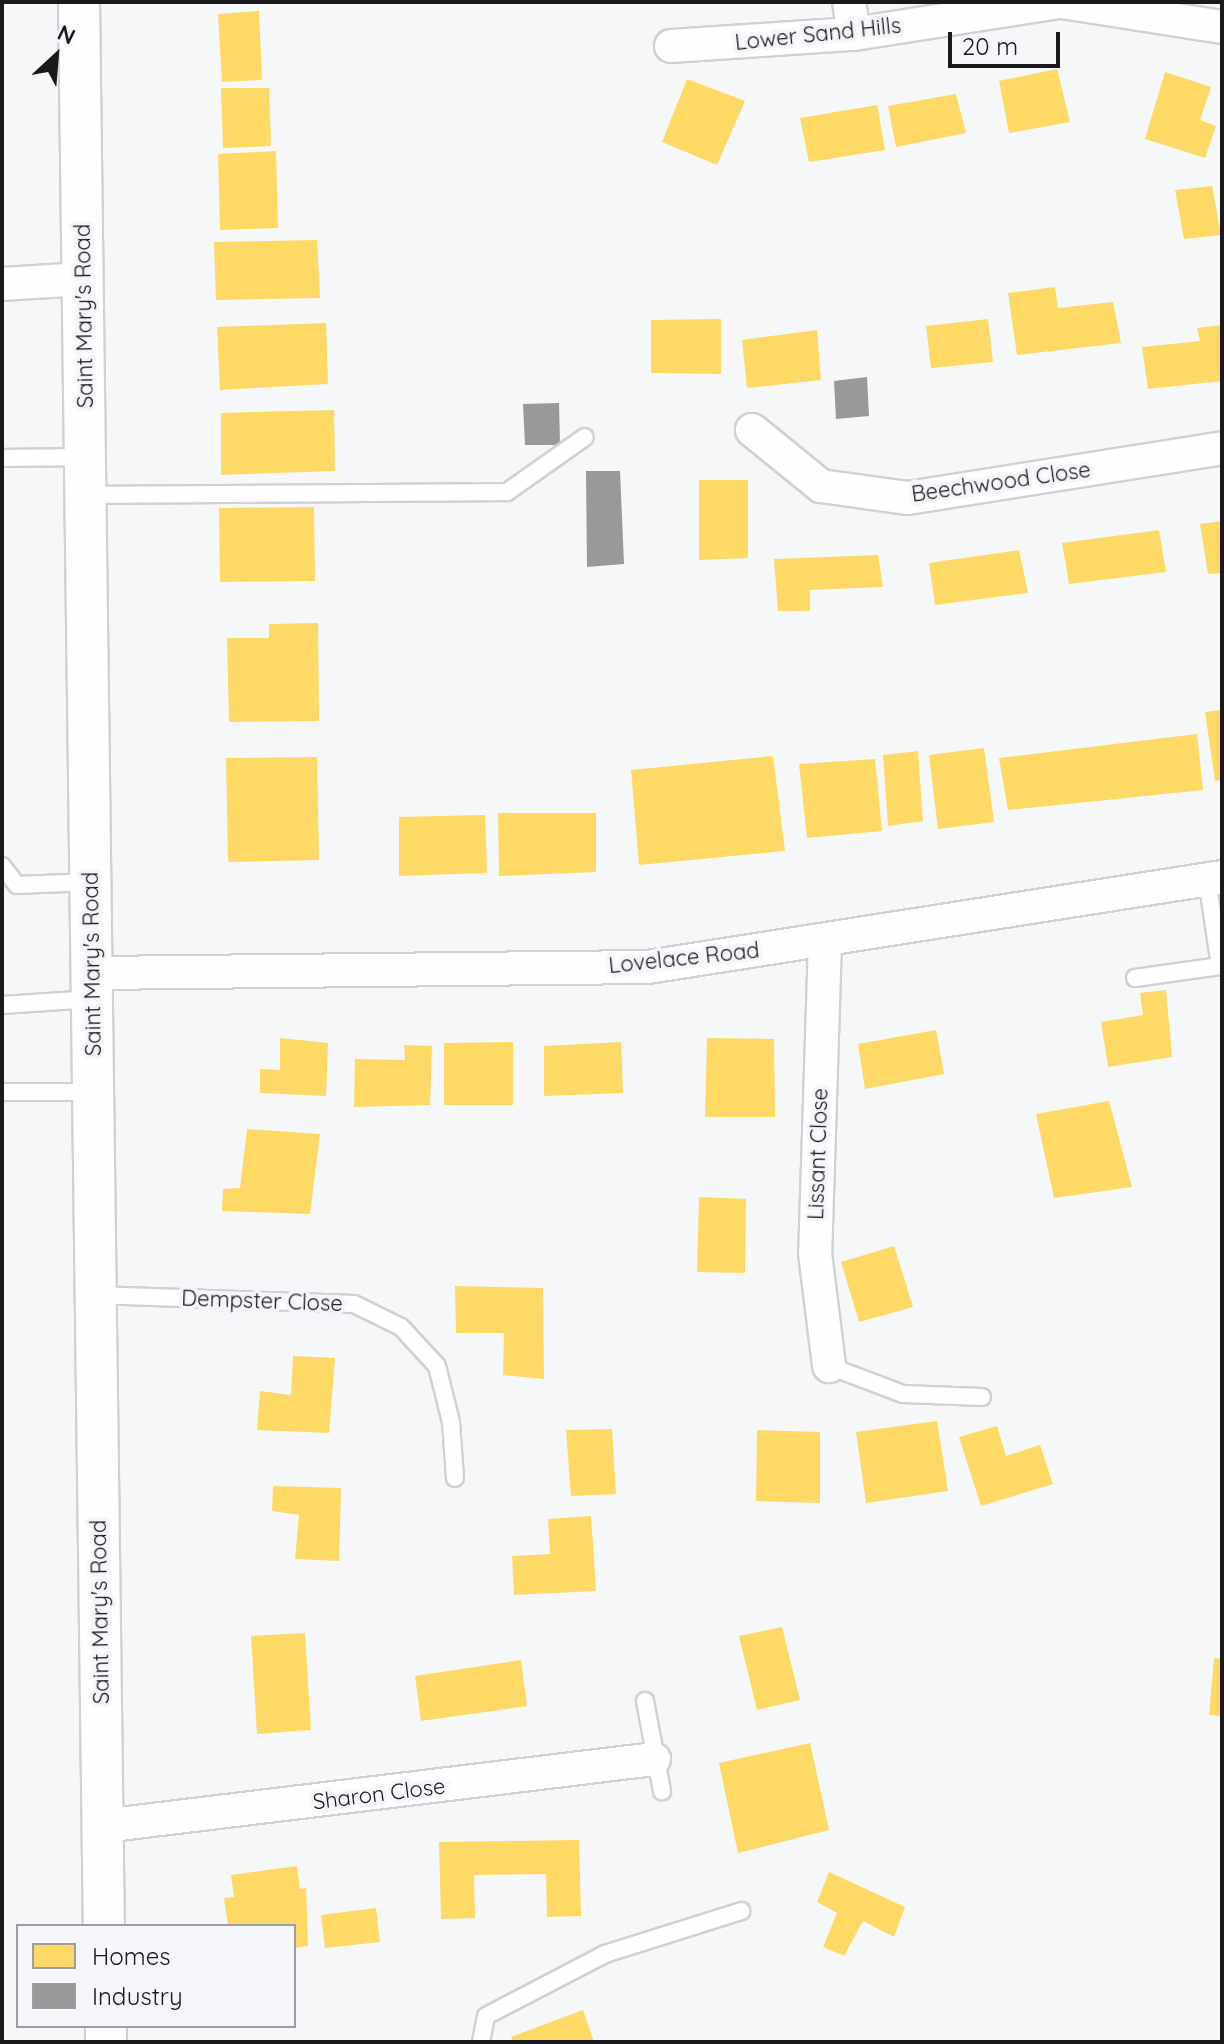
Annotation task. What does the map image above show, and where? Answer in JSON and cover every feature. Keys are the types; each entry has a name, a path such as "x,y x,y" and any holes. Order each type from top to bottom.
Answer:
{"street":[{"name":"Saint Mary's Road","path":"79,2 88,476 104,1924"},
{"path":"849,2 854,34"},
{"name":"Lower Sand Hills","path":"671,46 854,34 1060,2 1222,27"},
{"path":"2,284 83,279"},
{"name":"Beechwood Close","path":"752,430 821,486 908,498 1222,448"},
{"name":"Lovelace Road","path":"93,986 648,967 1214,878"},
{"name":"Lissant Close","path":"825,941 815,1253 829,1366"},
{"name":"Sharon Close","path":"103,1826 654,1759"}],"lane":[{"path":"2,458 88,476 507,492 585,437"},
{"path":"2,866 17,885 91,882"},
{"path":"1135,978 1220,966 1214,878"},
{"path":"2,1005 93,986"},
{"path":"2,1092 94,1092"},
{"name":"Dempster Close","path":"95,1295 354,1304 401,1327 437,1366 451,1422 455,1478"},
{"path":"829,1366 903,1394 982,1397"},
{"path":"645,1701 662,1791"},
{"path":"481,2042 486,2016 605,1954 741,1911"}],"building: Homes":[{"path":"259,11 262,80 222,82 218,14"},
{"path":"1057,69 1070,122 1009,133 999,81"},
{"path":"1165,72 1211,87 1200,120 1216,126 1205,158 1145,139"},
{"path":"687,79 745,101 717,165 662,142"},
{"path":"221,88 269,88 271,146 223,148"},
{"path":"956,94 966,133 896,147 888,106"},
{"path":"877,105 885,150 809,162 800,118"},
{"path":"276,151 278,228 220,230 218,154"},
{"path":"1212,186 1221,235 1184,239 1175,190"},
{"path":"317,240 320,298 216,300 214,242"},
{"path":"1055,287 1058,308 1113,302 1121,343 1017,355 1008,293"},
{"path":"721,319 721,374 651,373 651,320"},
{"path":"988,319 993,362 931,368 926,326"},
{"path":"326,323 328,384 220,390 217,327"},
{"path":"1222,325 1222,381 1148,389 1142,347 1200,341 1197,328"},
{"path":"817,330 821,380 747,388 742,340"},
{"path":"334,410 335,471 221,475 221,413"},
{"path":"699,480 748,480 748,558 699,560"},
{"path":"314,507 315,581 220,582 219,508"},
{"path":"1222,521 1222,573 1208,574 1200,524"},
{"path":"1159,530 1166,572 1069,584 1062,543"},
{"path":"1019,550 1028,593 935,605 929,563"},
{"path":"878,555 883,587 810,590 810,611 778,611 774,559"},
{"path":"318,623 319,721 229,722 227,638 269,638 269,624"},
{"path":"1222,710 1222,780 1215,781 1205,712"},
{"path":"1197,734 1203,790 1008,810 999,758"},
{"path":"984,748 994,822 938,829 929,755"},
{"path":"918,751 923,821 888,826 883,755"},
{"path":"773,756 785,851 639,865 631,770"},
{"path":"317,757 319,860 228,862 226,758"},
{"path":"875,759 882,831 807,838 799,764"},
{"path":"498,813 596,813 596,872 499,876"},
{"path":"485,815 487,873 399,876 399,817"},
{"path":"1166,990 1172,1057 1108,1067 1101,1022 1143,1015 1140,993"},
{"path":"936,1030 944,1074 865,1089 858,1044"},
{"path":"280,1038 328,1043 326,1096 260,1093 260,1069 280,1070"},
{"path":"707,1038 774,1039 775,1117 705,1117"},
{"path":"513,1042 513,1105 444,1105 444,1043"},
{"path":"621,1042 623,1093 544,1096 544,1046"},
{"path":"404,1045 432,1046 430,1105 354,1107 355,1059 405,1060"},
{"path":"1109,1101 1132,1187 1054,1198 1036,1114"},
{"path":"247,1129 320,1134 310,1214 222,1211 223,1189 240,1188"},
{"path":"699,1197 746,1199 745,1273 697,1272"},
{"path":"894,1246 913,1307 859,1322 841,1262"},
{"path":"455,1286 543,1288 544,1379 503,1375 504,1333 456,1333"},
{"path":"293,1356 335,1358 329,1433 257,1430 260,1391 291,1395"},
{"path":"937,1421 948,1491 866,1503 856,1432"},
{"path":"997,1426 1006,1456 1040,1445 1053,1484 981,1506 959,1437"},
{"path":"612,1429 616,1494 571,1496 566,1430"},
{"path":"757,1430 820,1432 820,1503 756,1501"},
{"path":"273,1486 341,1488 339,1561 295,1559 299,1515 272,1511"},
{"path":"591,1516 596,1591 514,1595 512,1556 550,1554 548,1519"},
{"path":"782,1627 800,1700 757,1710 739,1636"},
{"path":"305,1633 311,1730 257,1734 251,1636"},
{"path":"1214,1658 1222,1659 1222,1716 1209,1715"},
{"path":"521,1660 527,1706 421,1721 415,1676"},
{"path":"810,1743 829,1830 738,1853 719,1763"},
{"path":"579,1840 581,1916 547,1917 546,1874 474,1875 475,1918 441,1919 439,1842"},
{"path":"297,1866 300,1889 306,1888 308,1946 296,1948 296,1924 228,1924 224,1898 234,1897 231,1875"},
{"path":"829,1872 905,1907 894,1937 863,1921 844,1956 823,1947 837,1913 817,1902"},
{"path":"376,1908 380,1942 325,1948 321,1915"},
{"path":"583,2010 594,2042 513,2042 511,2037"}],"building: Industry":[{"path":"867,377 869,416 836,419 834,381"},
{"path":"559,403 560,445 525,445 523,404"},
{"path":"586,471 620,471 624,564 587,567"}]}
